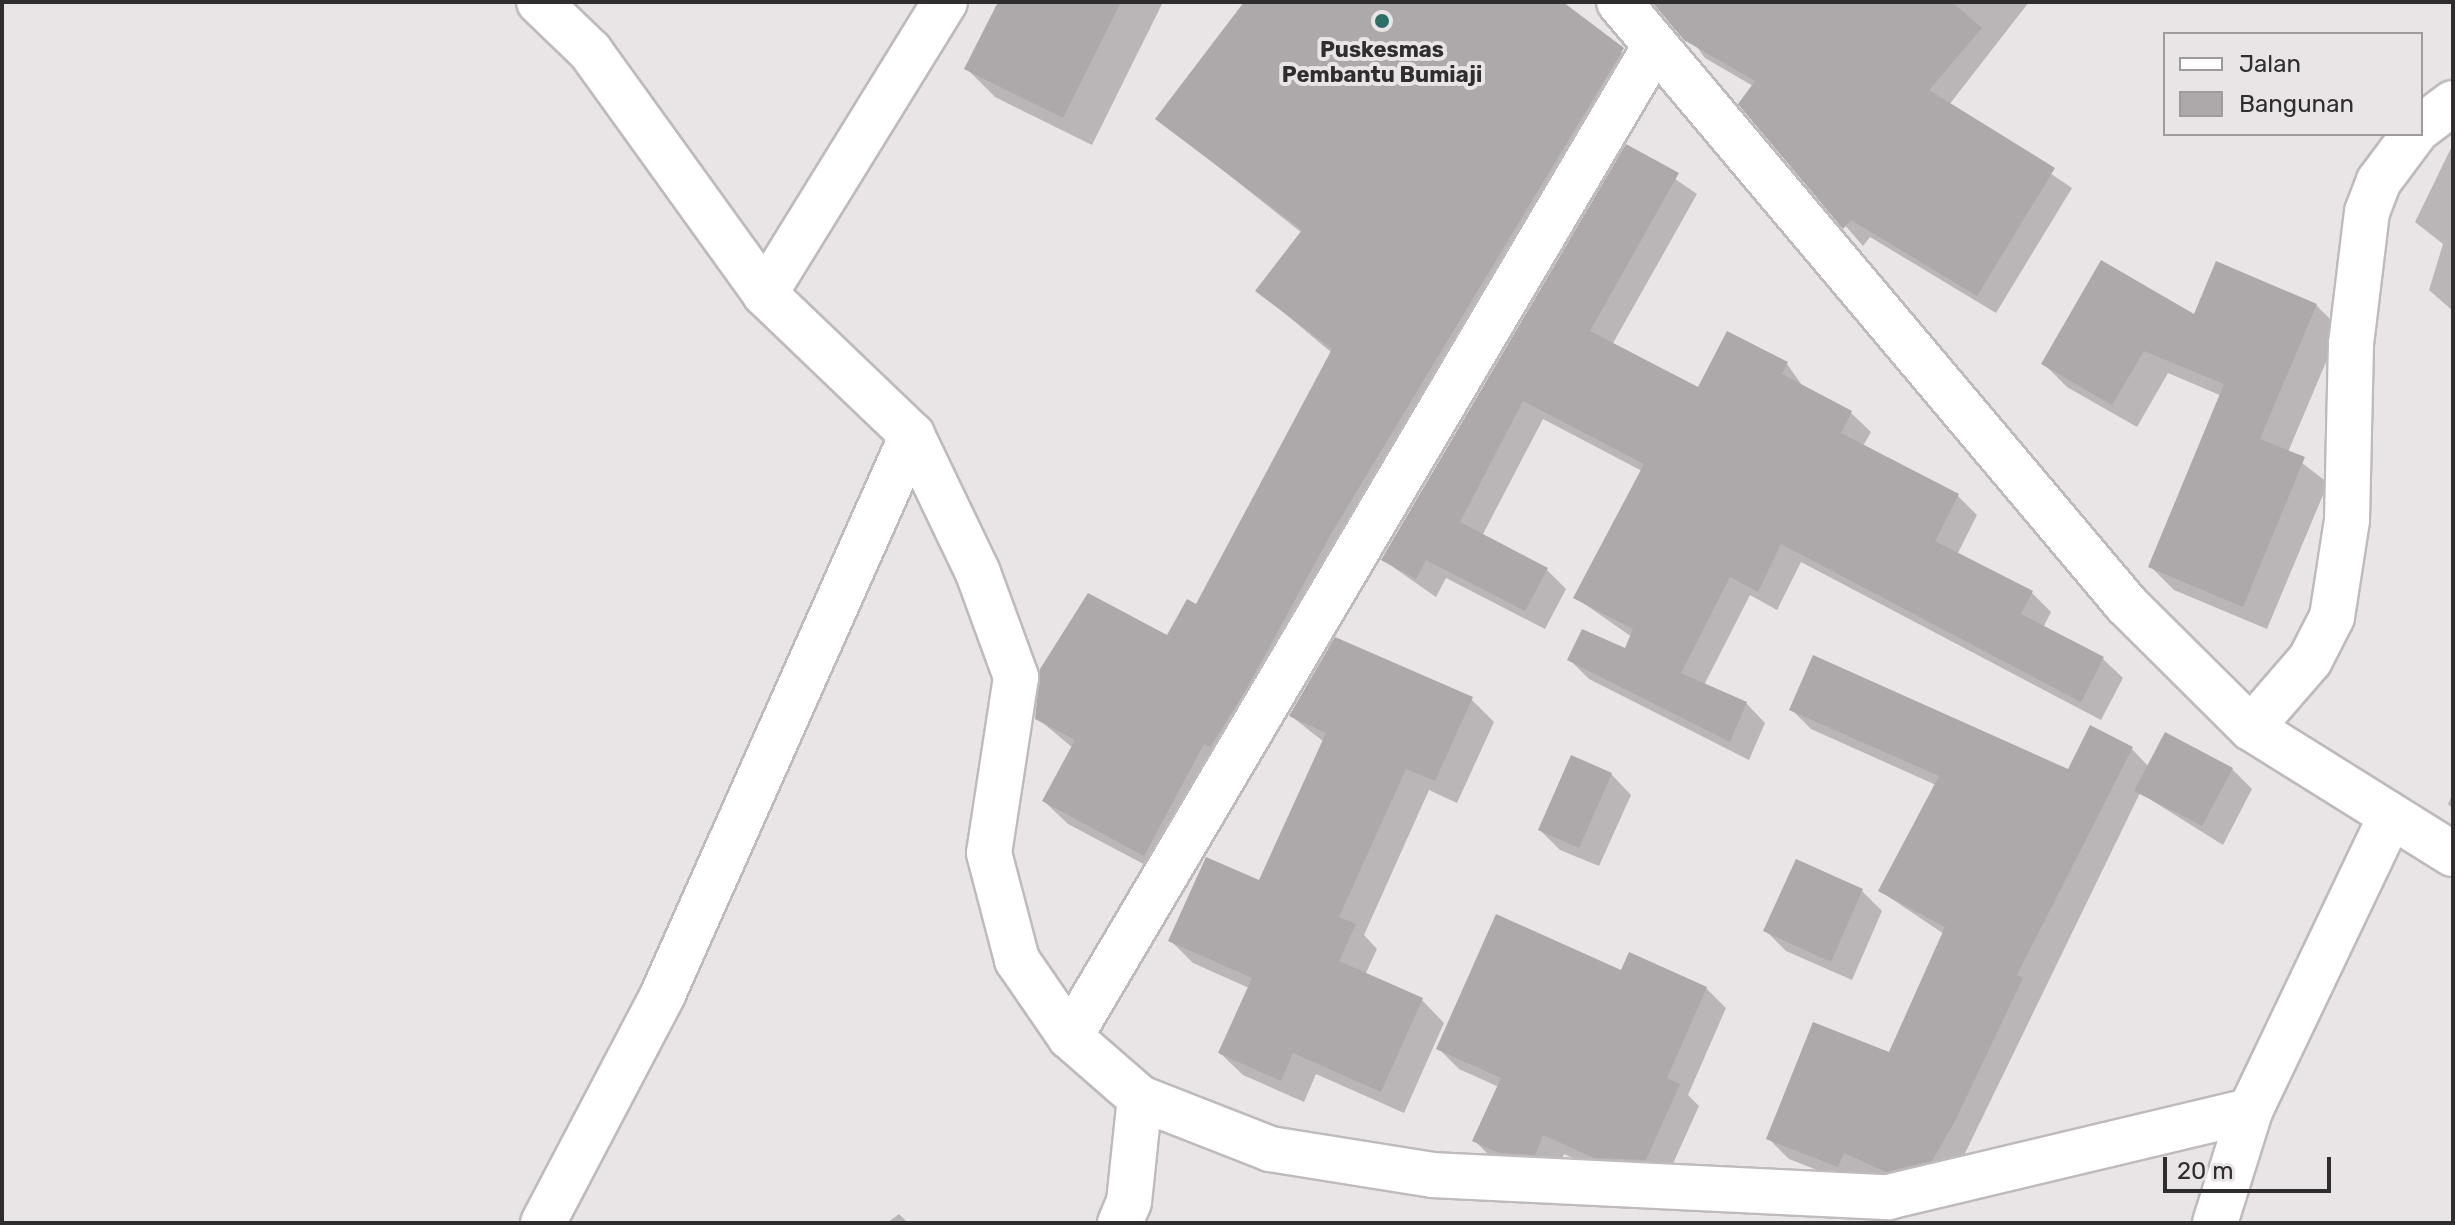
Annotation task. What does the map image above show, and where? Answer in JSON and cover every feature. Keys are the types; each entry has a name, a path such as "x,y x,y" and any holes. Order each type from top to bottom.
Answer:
{"street":[{"path":"539,2 590,51 765,294 912,435 978,573 1016,677 989,853 1017,960 1070,1037 1140,1098 1270,1149 1433,1175 1888,1197 2250,1111"},
{"path":"765,294 945,2"},
{"path":"1619,2 2127,605 2251,728 2390,818 2453,854"},
{"path":"1070,1037 1655,46"},
{"path":"2423,126 2453,103"},
{"path":"2251,728 2310,660 2332,617 2347,520 2351,344 2367,212 2379,181 2413,136"},
{"path":"543,1223 663,994 912,435"},
{"path":"2215,1223 2250,1111 2390,818"},
{"path":"1120,1223 1129,1202 1140,1098"}],"building":[{"path":"998,2 1121,2 1063,118 964,69"},
{"path":"1244,2 1563,2 1624,48 1331,534 1243,695 1210,747 1204,744 1144,856 1042,801 1075,740 1035,719 1040,669 1088,593 1167,635 1187,599 1196,604 1332,349 1255,291 1302,230 1155,119"},
{"path":"1652,2 1952,2 1982,28 1929,90 2055,168 1977,296 1851,220 1843,229 1738,104 1755,81 1684,40"},
{"path":"1626,144 1679,173 1590,331 1698,387 1727,331 1788,362 1782,374 1852,411 1841,433 1959,494 1935,541 2033,591 2021,614 2104,657 2081,702 1781,544 1758,592 1730,577 1681,673 1747,702 1730,742 1567,660 1582,629 1625,648 1633,629 1573,598 1644,464 1523,401 1460,522 1548,568 1525,611 1426,560 1416,579 1381,560"},
{"path":"2101,260 2194,314 2216,261 2317,304 2260,439 2305,457 2243,607 2148,567 2224,384 2144,351 2112,405 2041,364"},
{"path":"1335,637 1473,697 1435,781 1406,769 1339,917 1356,924 1339,961 1423,998 1381,1092 1293,1053 1281,1081 1218,1053 1252,978 1168,941 1206,857 1259,880 1326,733 1289,716"},
{"path":"1813,655 2068,769 2090,725 2133,747 2017,975 2023,978 1955,1121 1932,1161 1886,1172 1844,1153 1838,1167 1766,1139 1813,1022 1889,1052 1945,927 1878,891 1939,776 1789,710"},
{"path":"2165,732 2233,768 2202,826 2134,791"},
{"path":"1571,755 1612,773 1579,848 1538,830"},
{"path":"1796,859 1863,889 1831,962 1763,931"},
{"path":"1496,914 1621,970 1629,952 1707,987 1667,1078 1680,1084 1646,1160 1594,1158 1543,1135 1535,1155 1499,1153 1472,1141 1501,1078 1436,1049"}],"place":[{"name":"Puskesmas Pembantu Bumiaji","path":"1382,21"}]}
